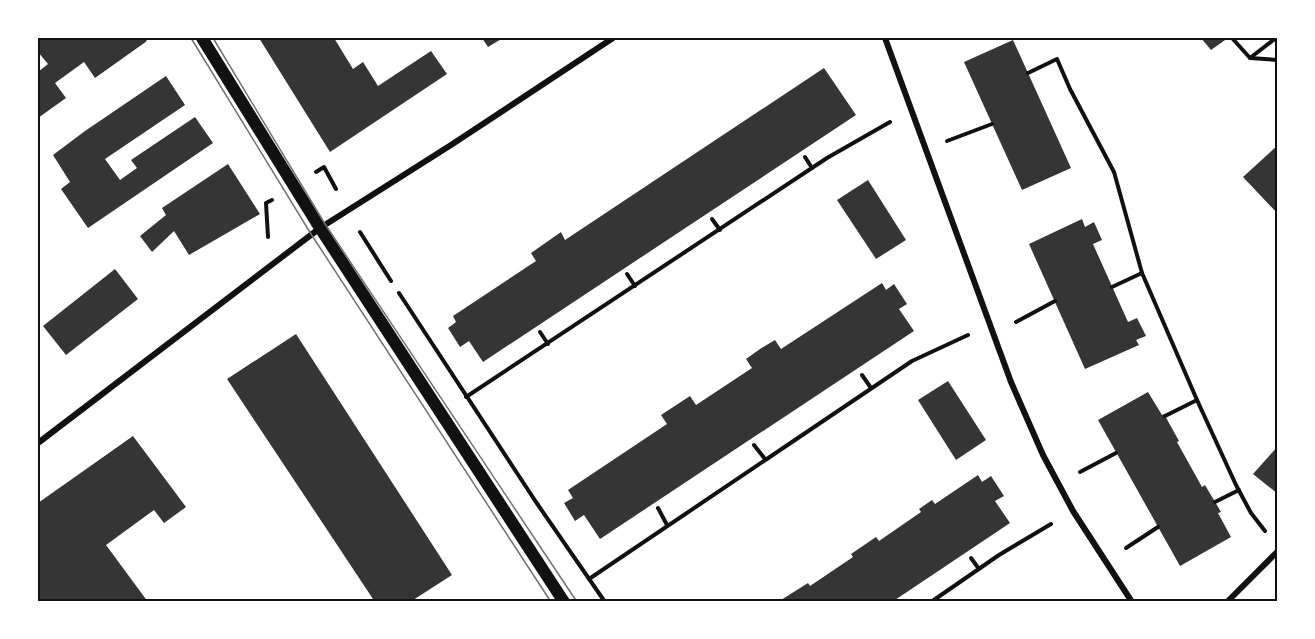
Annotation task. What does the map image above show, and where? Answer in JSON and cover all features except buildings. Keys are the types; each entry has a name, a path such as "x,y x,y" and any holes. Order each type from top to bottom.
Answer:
{"main road":[{"path":"202,38 320,228 562,600"}],"street":[{"path":"38,443 320,228 614,38"},
{"path":"885,38 913,109 993,334 1043,455 1073,511 1132,602"},
{"path":"1227,602 1278,551"}],"path":[{"path":"1232,38 1250,58 1278,60"},
{"path":"1250,58 1276,38"},
{"path":"1028,73 1057,59 1070,89 1114,172 1142,273 1197,400 1251,513 1271,535"},
{"path":"440,414 812,168 913,109"},
{"path":"927,148 992,124"},
{"path":"805,157 812,168"},
{"path":"712,219 720,230"},
{"path":"365,240 536,502 605,602"},
{"path":"1112,287 1142,273"},
{"path":"627,274 635,286"},
{"path":"993,334 1055,302"},
{"path":"562,600 667,525 912,361 990,324"},
{"path":"540,332 548,344"},
{"path":"862,375 871,388"},
{"path":"1165,416 1197,400"},
{"path":"754,445 765,459"},
{"path":"1058,482 1116,453"},
{"path":"1215,502 1239,490"},
{"path":"658,507 667,525"},
{"path":"931,602 979,569 1073,511"},
{"path":"1107,562 1158,527"},
{"path":"971,558 979,569"}],"tram line":[{"path":"191,38 311,234 551,602"},
{"path":"213,38 325,224 577,602"}]}
